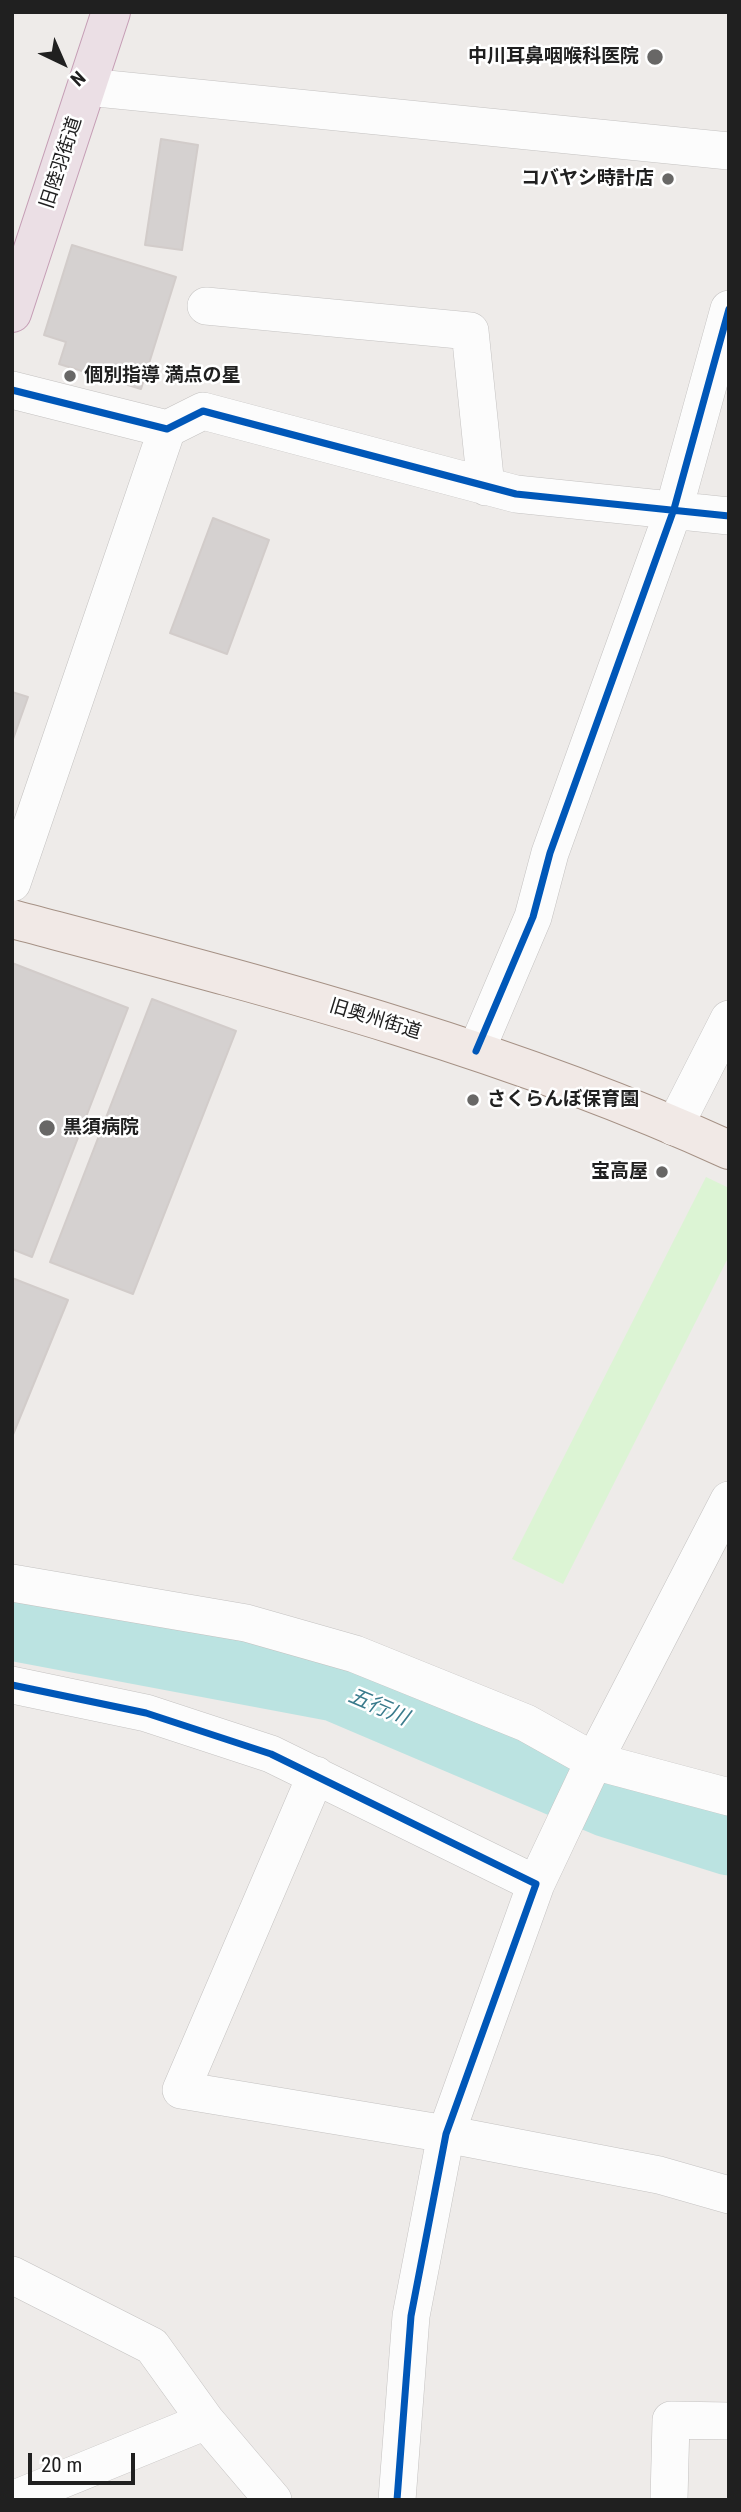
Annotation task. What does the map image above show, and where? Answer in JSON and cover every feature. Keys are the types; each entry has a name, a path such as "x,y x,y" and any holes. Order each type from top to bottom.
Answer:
{"highway":[{"name":"旧陸羽街道","path":"12,313 24,243 87,87 111,12"}],"main road":[{"name":"旧奥州街道","path":"12,919 258,984 475,1051 615,1102 729,1150"}],"street":[{"path":"87,87 729,151"},
{"path":"206,306 470,331 486,486"},
{"path":"475,1051 533,917 550,853 674,509 729,309"},
{"path":"12,390 167,429 203,411 516,495 729,516"},
{"path":"12,883 167,429"},
{"path":"674,1127 729,1019"},
{"path":"397,2500 411,2316 446,2134 536,1884 590,1768 729,1500"},
{"path":"13,1587 246,1623 355,1654 526,1723 590,1768 729,1797"},
{"path":"12,1685 146,1713 271,1754 536,1884"},
{"path":"316,1775 181,2090 446,2134 659,2175 729,2195"},
{"path":"12,2275 152,2346 206,2421 273,2500"},
{"path":"668,2500 671,2420 729,2421"},
{"path":"12,2500 206,2421"}],"green space":[{"path":"706,1177 729,1188 729,1256 563,1584 512,1559"}],"building":[{"path":"161,139 198,145 182,250 145,245"},
{"path":"72,245 176,277 141,389 59,364 66,342 44,335"},
{"path":"213,518 269,540 227,654 170,633"},
{"path":"12,692 28,697 12,742"},
{"name":"黒須病院","path":"12,963 128,1008 32,1257 12,1249"},
{"path":"152,999 236,1031 133,1294 50,1262"},
{"path":"12,1278 68,1300 12,1437"}],"waterway":[{"name":"五行川","path":"12,1626 335,1689 608,1805 729,1843"}],"cycle path":[{"path":"476,1051 533,917 550,853 674,509 729,309"},
{"path":"12,390 167,429 203,411 516,494 729,516"},
{"path":"12,1685 146,1713 271,1754 536,1884 446,2134 411,2316 397,2500"}],"place":[{"name":"中川耳鼻咽喉科医院","path":"655,57"},
{"name":"コバヤシ時計店","path":"668,179"},
{"name":"個別指導 満点の星","path":"70,376"},
{"name":"さくらんぼ保育園","path":"473,1100"},
{"name":"黒須病院","path":"47,1128"},
{"name":"宝高屋","path":"662,1172"}]}
